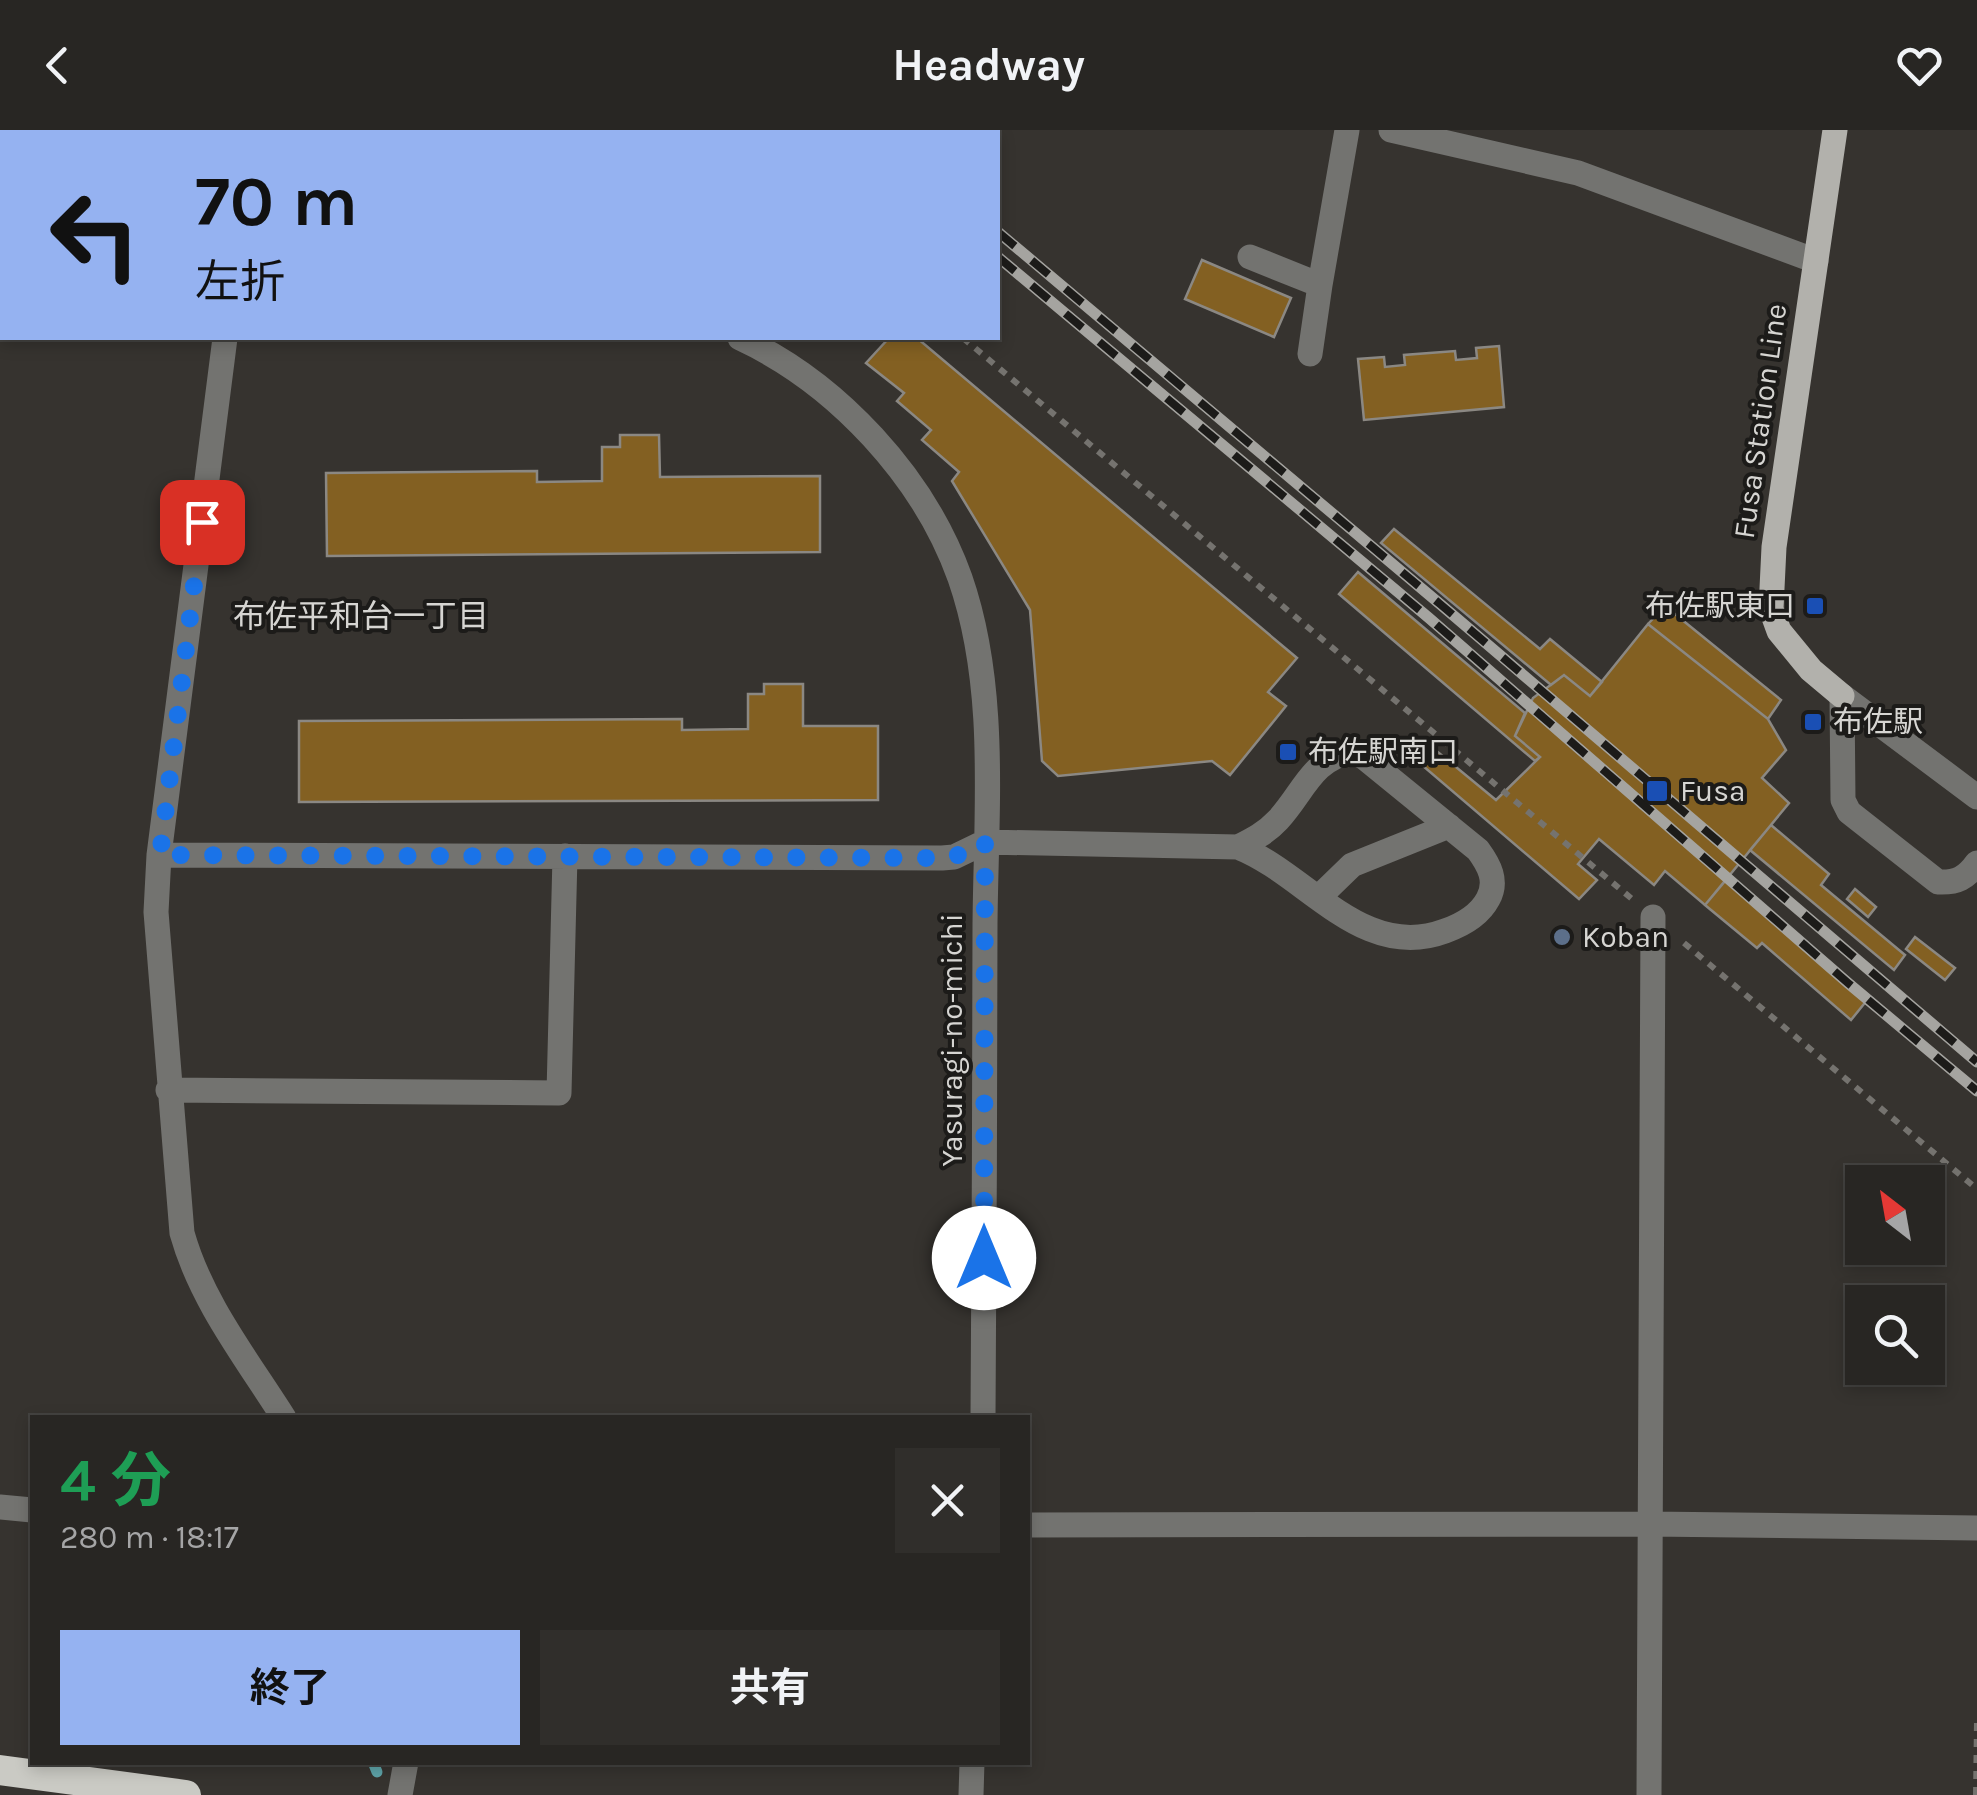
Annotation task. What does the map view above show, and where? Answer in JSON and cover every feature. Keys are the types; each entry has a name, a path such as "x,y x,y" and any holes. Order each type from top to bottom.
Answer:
{"highway":[{"path":"0,1770 186,1795"}],"main road":[{"name":"Fusa Station Line","path":"1834,130 1774,547 1770,609 1791,650 1842,696"}],"street":[{"path":"1310,354 1348,130"},
{"path":"1391,130 1578,174 1816,262"},
{"path":"1250,256 1320,285"},
{"path":"225,340 156,912 182,1233 192,1269 282,1415"},
{"name":"Yasuragi-no-michi","path":"744,340 800,372 850,414 893,461 930,515 959,575 975,628 986,744 983,1415"},
{"path":"1842,696 1977,796"},
{"path":"1842,696 1843,800 1848,812 1938,882 1967,876 1977,863"},
{"path":"160,855 942,858 954,857 985,842 1238,847 1263,857 1343,916 1372,932 1401,938 1430,936 1462,925 1482,910 1491,894 1490,865 1478,850 1352,751 1322,762 1278,820 1238,847"},
{"path":"1318,897 1352,865 1449,826"},
{"path":"168,1090 559,1093 565,856"},
{"path":"1649,1795 1654,917"},
{"path":"0,1507 30,1510"},
{"path":"1030,1524 1977,1528"},
{"path":"400,1795 405,1765"},
{"path":"970,1795 972,1765"}],"path":[{"path":"964,340 1977,1189"},
{"path":"1976,1795 1977,1721"}],"building":[{"path":"1202,260 1291,298 1274,337 1185,299"},
{"path":"887,340 919,340 1297,658 1268,692 1286,706 1230,775 1212,761 1058,776 1042,761 1030,610 952,481 959,472 922,440 931,430 897,401 904,393 866,363"},
{"path":"1499,346 1504,407 1364,420 1358,359 1384,357 1385,367 1405,365 1404,355 1455,351 1456,360 1477,358 1476,348"},
{"path":"620,435 659,435 660,477 820,476 820,552 327,556 326,473 537,471 537,482 602,481 602,447 620,447"},
{"path":"1394,529 1540,649 1550,639 1602,682 1590,696 1564,675 1551,685 1381,543"},
{"path":"1358,572 1525,713 1515,736 1540,757 1535,761 1339,594"},
{"path":"1665,606 1781,700 1768,719 1648,624"},
{"path":"1648,624 1768,719 1786,750 1762,778 1789,803 1705,905 1665,871 1654,885 1599,839 1578,864 1597,880 1579,899 1409,754 1422,739 1496,800 1540,757 1515,736 1533,698 1564,675 1590,696"},
{"path":"764,684 803,684 803,726 878,726 878,800 299,802 299,721 682,719 682,730 748,729 748,694 764,694"},
{"path":"1771,825 1829,874 1821,885 1905,955 1894,970 1750,850"},
{"path":"1726,880 1868,999 1851,1020 1762,943 1757,948 1705,905"},
{"path":"1855,889 1876,907 1868,917 1847,899"},
{"path":"1915,937 1955,968 1945,980 1906,949"}],"waterway":[{"path":"374,1765 377,1772"}],"railway":[{"path":"1000,234 1977,1062"},
{"path":"1000,259 1429,618 1977,1091"}],"place":[{"name":"布佐駅東口","path":"1815,606"},
{"name":"布佐駅","path":"1813,722"},
{"name":"布佐駅南口","path":"1288,752"},
{"name":"Fusa","path":"1657,791"},
{"name":"Koban","path":"1562,937"}],"district":[{"name":"布佐平和台一丁目","path":"361,616"}],"route":[{"path":"202,522 160,855 942,858 954,857 985,842 984,1258"}]}
